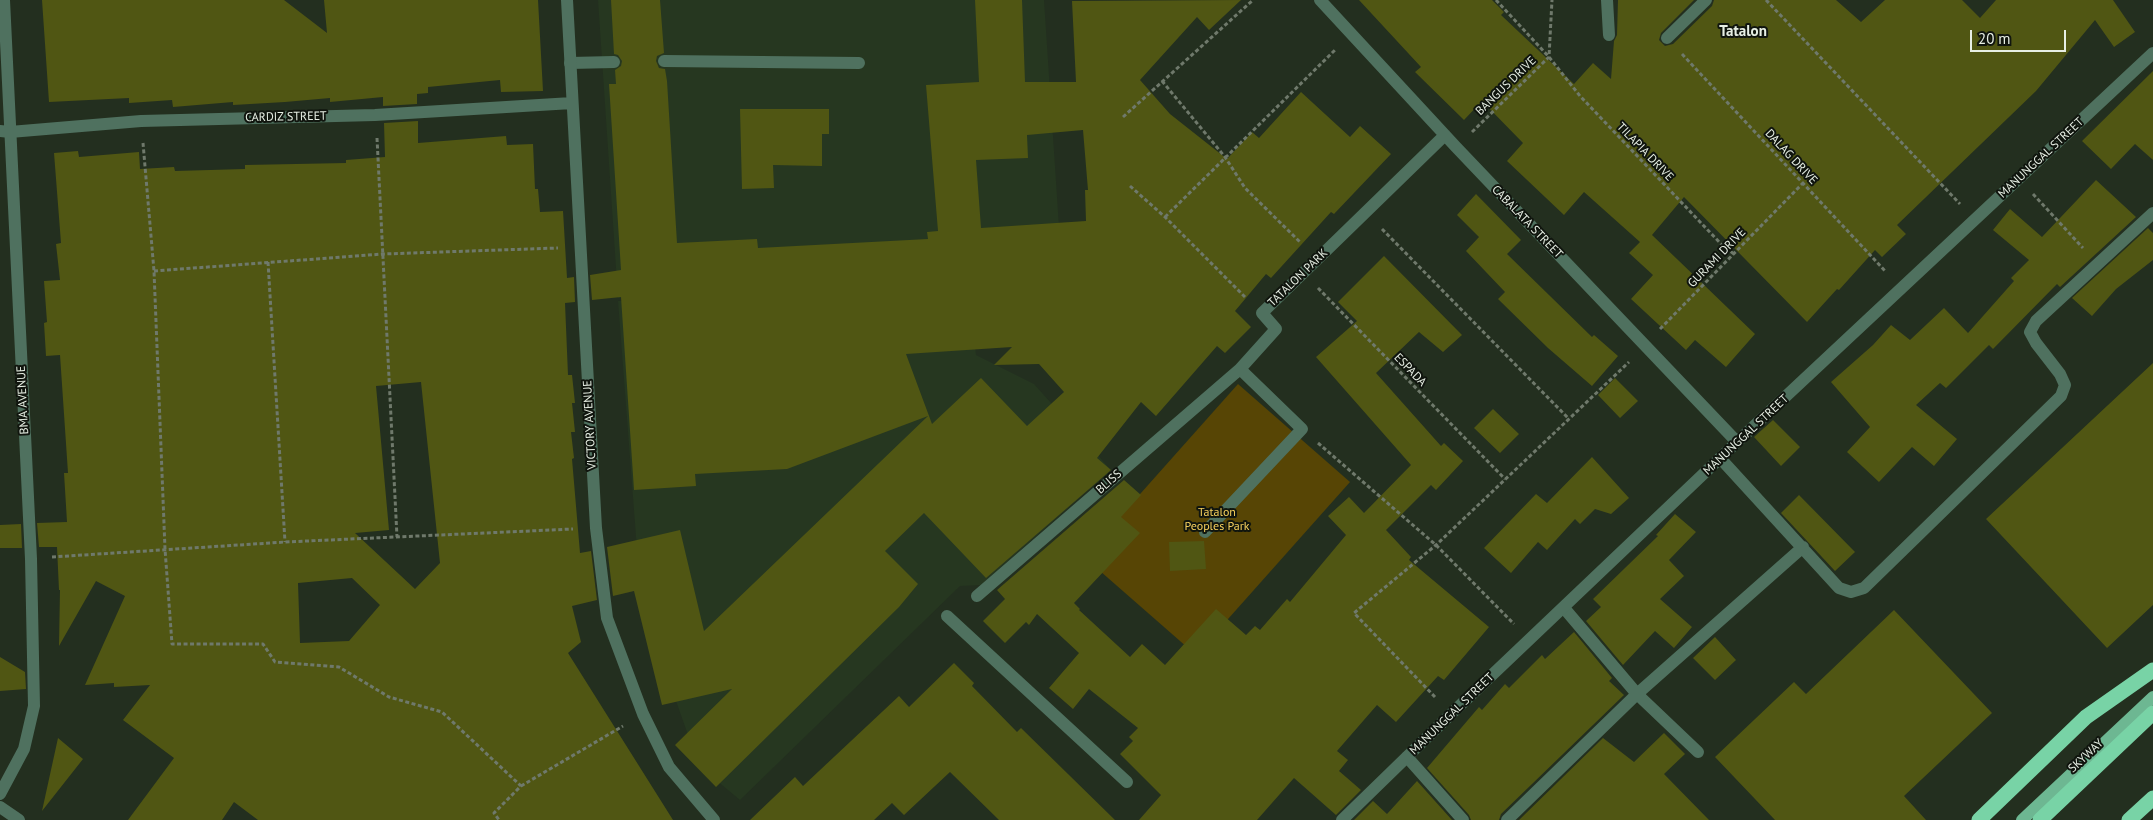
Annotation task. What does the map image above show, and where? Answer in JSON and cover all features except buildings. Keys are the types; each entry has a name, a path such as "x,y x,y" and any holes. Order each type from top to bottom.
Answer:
{"highway":[{"path":"1978,820 2086,717 2153,670"},
{"name":"SKYWAY","path":"2040,820 2153,713"},
{"path":"2129,820 2153,798"}],"main road":[{"path":"2022,820 2153,697"}],"street":[{"name":"BMA AVENUE","path":"0,794 24,750 34,706 31,559 5,131 4,0"},
{"name":"VICTORY AVENUE","path":"567,0 596,528 607,618 643,714 670,767 714,820"},
{"name":"CABALATA STREET","path":"1320,0 1456,147 1737,442"},
{"path":"1607,0 1609,35"},
{"path":"1667,38 1706,0"},
{"name":"MANUNGGAL STREET","path":"1342,820 1720,458 2153,53"},
{"path":"664,61 859,63"},
{"path":"570,63 614,62"},
{"name":"CARDIZ STREET","path":"5,131 141,121 375,115 572,103"},
{"name":"TATALON PARK","path":"1240,369 1276,329 1262,313 1445,135"},
{"path":"1720,458 1840,588 1851,592 1864,588 2061,396 2065,385 2060,374 2036,343 2030,332 2036,321 2153,213"},
{"path":"1205,532 1302,429 1240,369"},
{"name":"BLISS","path":"977,596 1240,369"},
{"path":"1507,820 1637,694 1802,547"},
{"path":"1564,608 1637,694 1698,752"},
{"path":"947,616 1127,782"},
{"path":"1407,757 1463,820"},
{"path":"0,807 20,820"}],"path":[{"path":"1123,117 1253,0"},
{"name":"TILAPIA DRIVE","path":"1496,0 1549,56 1580,96 1723,246 1734,254"},
{"name":"BANGUS DRIVE","path":"1456,147 1549,56 1552,0"},
{"path":"1766,0 1975,220"},
{"path":"1165,217 1352,34"},
{"name":"DALAG DRIVE","path":"1667,38 1902,289"},
{"path":"1162,81 1225,157 1244,188 1317,259"},
{"path":"375,115 397,537"},
{"path":"141,121 154,271 172,644 263,644 276,662 339,666 389,697 442,712 521,786"},
{"path":"2018,179 2097,263"},
{"name":"GURAMI DRIVE","path":"1451,714 1354,613 1436,545 1569,419 1645,346 1803,183"},
{"path":"1130,186 1165,217 1262,313"},
{"path":"1365,212 1569,419"},
{"path":"154,271 383,254 581,247"},
{"path":"268,262 285,542"},
{"name":"ESPADA","path":"1303,273 1505,479"},
{"path":"1302,429 1436,545 1530,640"},
{"path":"31,559 285,542 596,528"},
{"path":"499,820 494,812 521,786 643,714"}],"shaded area":[{"path":"598,0 1044,0 1062,272 618,298"},
{"path":"969,282 976,355 1034,384 1111,470 981,585 960,586 740,800 699,766 641,602 618,301"}],"green space":[{"name":"Tatalon Peoples Park","path":"1238,384 1350,482 1196,655 1084,557"}],"district":[{"name":"Tatalon","path":"1743,32"}]}
